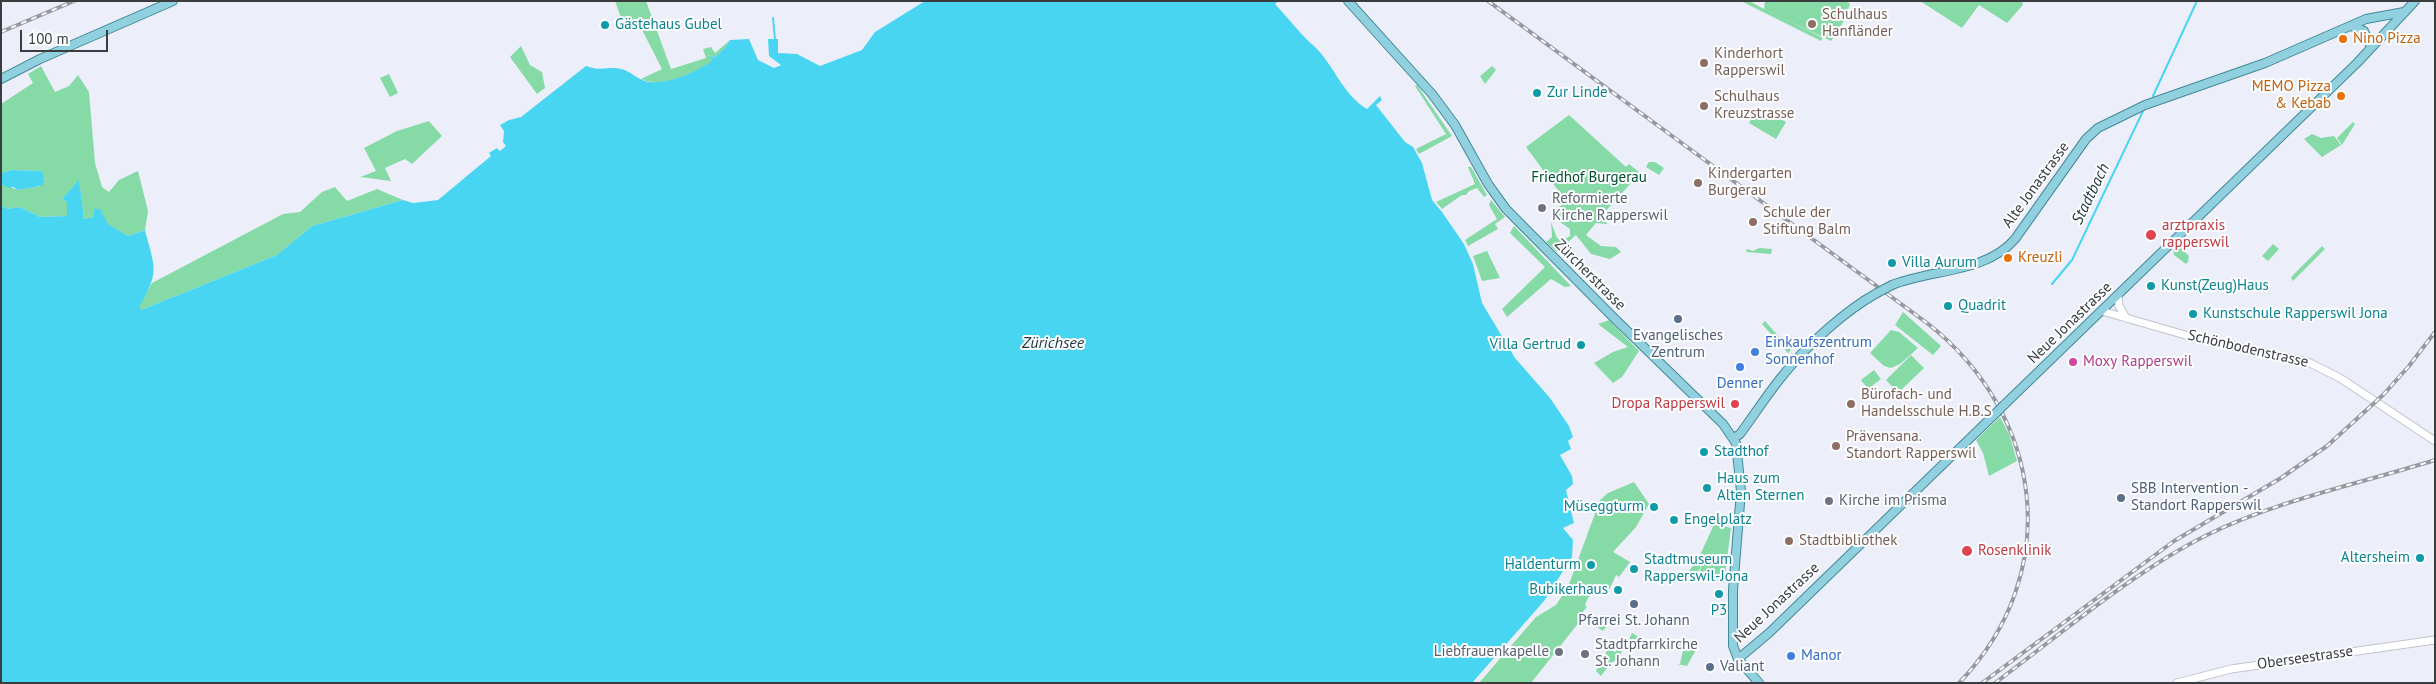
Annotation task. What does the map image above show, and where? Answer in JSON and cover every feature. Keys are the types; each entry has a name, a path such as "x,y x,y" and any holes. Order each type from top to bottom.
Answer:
{"main road":[{"path":"1,79 48,55 172,1"},
{"name":"Zürcherstrasse","path":"1348,1 1442,107 1459,132 1488,184 1506,209 1723,424 1734,438"},
{"name":"Neue Jonastrasse","path":"1738,659 1769,633 2118,296 2371,48 2415,1"},
{"name":"Alte Jonastrasse","path":"1734,438 1740,434 1784,374 1858,304 1892,285 1914,277 1980,262 2002,252 2018,235 2086,140 2098,128 2145,105 2265,64 2375,16 2404,12"},
{"path":"2350,26 2364,31 2371,48"},
{"path":"1734,438 1739,460 1741,491 1733,594 1733,646 1738,659 1759,683"}],"street":[{"path":"2118,296 2119,306 2126,318"},
{"name":"Schönbodenstrasse","path":"2102,311 2192,337 2308,362 2340,378 2435,440"},
{"name":"Oberseestrasse","path":"2178,683 2231,669 2435,640"}],"green space":[{"path":"615,1 646,1 671,69 706,58 703,49 711,47 715,53 730,40 725,48 714,58 709,55 713,61 688,75 668,81 649,82 641,79 662,69 637,20 622,21"},
{"name":"Schulhaus Hanfländer","path":"1741,1 1749,1 1764,9 1765,1 1846,1 1850,4 1844,21 1831,41 1785,19 1823,38 1821,41"},
{"path":"1920,1 2022,1 2023,5 2007,23 1979,5 1962,28"},
{"path":"521,46 530,65 542,72 545,88 537,94 510,57"},
{"path":"41,66 55,92 69,86 78,75 89,92 95,163 102,187 109,192 119,180 138,171 148,211 145,230 128,236 94,217 84,219 79,181 62,199 67,202 67,216 40,217 20,207 8,209 1,205 1,184 18,190 41,186 45,179 42,171 12,170 1,173 1,104 33,83 28,74"},
{"path":"1492,66 1496,70 1485,84 1480,76"},
{"path":"389,74 398,93 390,97 380,78"},
{"path":"1417,85 1452,136 1419,154 1416,149 1446,134 1415,86"},
{"path":"1758,107 1786,122 1776,139 1749,123"},
{"name":"Friedhof Burgerau","path":"1569,115 1626,167 1629,164 1640,173 1604,213 1607,224 1596,223 1586,235 1601,246 1616,247 1621,252 1610,259 1591,254 1576,235 1557,252 1546,242 1552,237 1551,222 1557,238 1562,241 1570,236 1570,229 1560,222 1557,209 1566,201 1526,147"},
{"path":"429,121 442,136 412,164 405,159 385,168 391,181 360,177 376,171 364,148 397,131"},
{"path":"2353,122 2355,124 2342,145 2337,138"},
{"path":"2312,134 2321,138 2334,136 2341,145 2322,157 2304,139"},
{"path":"1649,162 1655,162 1664,168 1659,175 1646,167"},
{"path":"1468,167 1471,167 1487,195 1484,197 1477,188 1469,191 1466,195 1462,195 1442,209 1436,202 1475,184"},
{"path":"335,187 347,201 377,189 403,200 312,226 277,255 141,310 138,307 152,283 283,214 300,212 322,192"},
{"path":"1491,200 1505,217 1495,224 1498,229 1468,246 1465,240 1497,219 1489,205"},
{"path":"1514,226 1571,286 1565,287 1551,279 1507,317 1502,309 1545,267 1510,233"},
{"path":"2273,244 2279,249 2268,261 2262,256"},
{"path":"2179,246 2189,256 2186,264 2174,255 2173,249"},
{"path":"2322,246 2325,249 2293,281 2291,278 2293,275"},
{"path":"1759,248 1772,249 1771,254 1746,252 1747,249 1753,251"},
{"path":"1487,251 1500,278 1482,281 1473,256"},
{"path":"1903,312 1941,346 1933,355 1895,325"},
{"path":"1609,320 1639,351 1622,377 1613,383 1594,363 1613,352 1628,347 1598,324"},
{"path":"1765,321 1791,350 1788,353 1762,324"},
{"path":"1891,330 1899,332 1918,348 1900,364 1891,368 1884,366 1870,353"},
{"path":"1911,355 1924,368 1898,393 1886,380"},
{"path":"1874,370 1881,379 1868,389 1861,380"},
{"path":"2000,417 2009,434 2017,461 1989,476 1983,453 1976,440"},
{"path":"1634,482 1649,504 1636,527 1613,552 1630,562 1619,577 1616,575 1609,590 1604,586 1598,593 1595,591 1588,598 1585,605 1587,607 1580,615 1582,617 1580,621 1531,683 1479,683 1536,617 1556,605 1568,587 1600,500 1608,493"},
{"path":"1717,518 1722,521 1720,528 1723,526 1731,528 1724,583 1699,573 1702,564 1694,580 1686,576 1701,553"},
{"path":"1606,615 1612,619 1603,631 1597,627"},
{"path":"1632,633 1639,637 1632,651 1624,647 1618,659 1611,663 1601,676 1596,671 1608,649 1615,652 1623,639 1629,639"},
{"path":"1679,641 1697,648 1687,666 1677,664 1680,664 1683,651 1675,650 1676,642"}],"water":[{"name":"Zürichsee","path":"925,1 1278,1 1275,4 1321,54 1351,96 1367,109 1380,96 1382,100 1376,105 1405,142 1413,147 1422,163 1432,200 1464,244 1473,264 1482,303 1515,358 1550,398 1569,426 1573,437 1568,441 1571,449 1560,455 1572,476 1573,484 1566,490 1574,523 1563,528 1573,540 1572,557 1544,601 1472,683 1,683 1,205 8,209 20,207 40,217 67,216 67,202 62,199 79,180 84,219 94,217 94,209 100,209 108,224 128,236 145,230 154,270 146,295 139,307 141,310 277,255 312,226 403,200 413,203 438,200 491,156 489,153 497,148 500,151 506,146 503,142 504,131 500,125 521,117 586,66 597,69 621,69 649,82 666,81 690,73 712,61 709,55 714,58 725,48 730,40 749,39 758,60 774,68 781,65 769,56 768,39 778,39 778,53 797,54 820,66 862,50 875,32"},
{"path":"12,170 42,171 44,183 41,186 18,190 13,187 9,188 1,184 1,173"}],"waterway":[{"name":"Stadtbach","path":"2153,96 2197,1"},
{"path":"773,18 775,39"},
{"name":"Stadtbach","path":"2052,284 2072,260 2144,109"}],"railway":[{"path":"1,32 74,1"},
{"path":"1488,1 1927,323 1966,360 1996,402 2016,448 2027,496 2026,545 2015,593 1993,640 1959,683"},
{"path":"1982,683 2174,541 2281,478 2327,446 2383,395 2409,366 2435,332"},
{"path":"1995,683 2125,585 2179,550 2207,535 2290,502 2435,460"}],"place":[{"name":"Schulhaus Hanfländer","path":"1812,24"},
{"name":"Gästehaus Gubel","path":"605,25"},
{"name":"Nino Pizza","path":"2343,39"},
{"name":"Kinderhort Rapperswil","path":"1704,63"},
{"name":"Zur Linde","path":"1537,93"},
{"name":"MEMO Pizza & Kebab","path":"2341,96"},
{"name":"Schulhaus Kreuzstrasse","path":"1704,106"},
{"name":"Kindergarten Burgerau","path":"1698,183"},
{"name":"Reformierte Kirche Rapperswil","path":"1542,208"},
{"name":"Schule der Stiftung Balm","path":"1753,222"},
{"name":"arztpraxis rapperswil","path":"2151,235"},
{"name":"Kreuzli","path":"2008,258"},
{"name":"Villa Aurum","path":"1892,263"},
{"name":"Kunst(Zeug)Haus","path":"2151,286"},
{"name":"Quadrit","path":"1948,306"},
{"name":"Kunstschule Rapperswil Jona","path":"2193,314"},
{"name":"Evangelisches Zentrum","path":"1678,319"},
{"name":"Villa Gertrud","path":"1581,345"},
{"name":"Einkaufszentrum Sonnenhof","path":"1755,352"},
{"name":"Moxy Rapperswil","path":"2073,362"},
{"name":"Denner","path":"1740,367"},
{"name":"Dropa Rapperswil","path":"1735,404"},
{"name":"Bürofach- und Handelsschule H.B.S","path":"1851,404"},
{"name":"Prävensana. Standort Rapperswil","path":"1836,446"},
{"name":"Stadthof","path":"1704,452"},
{"name":"Haus zum Alten Sternen","path":"1707,488"},
{"name":"SBB Intervention - Standort Rapperswil","path":"2121,498"},
{"name":"Kirche im Prisma","path":"1829,501"},
{"name":"Müseggturm","path":"1654,507"},
{"name":"Engelplatz","path":"1674,520"},
{"name":"Stadtbibliothek","path":"1789,541"},
{"name":"Rosenklinik","path":"1967,551"},
{"name":"Altersheim","path":"2420,558"},
{"name":"Haldenturm","path":"1591,565"},
{"name":"Stadtmuseum Rapperswil-Jona","path":"1634,569"},
{"name":"Bubikerhaus","path":"1618,590"},
{"name":"P3","path":"1719,594"},
{"name":"Pfarrei St. Johann","path":"1634,604"},
{"name":"Liebfrauenkapelle","path":"1559,652"},
{"name":"Stadtpfarrkirche St. Johann","path":"1585,654"},
{"name":"Manor","path":"1791,656"},
{"name":"Valiant","path":"1710,667"}]}
